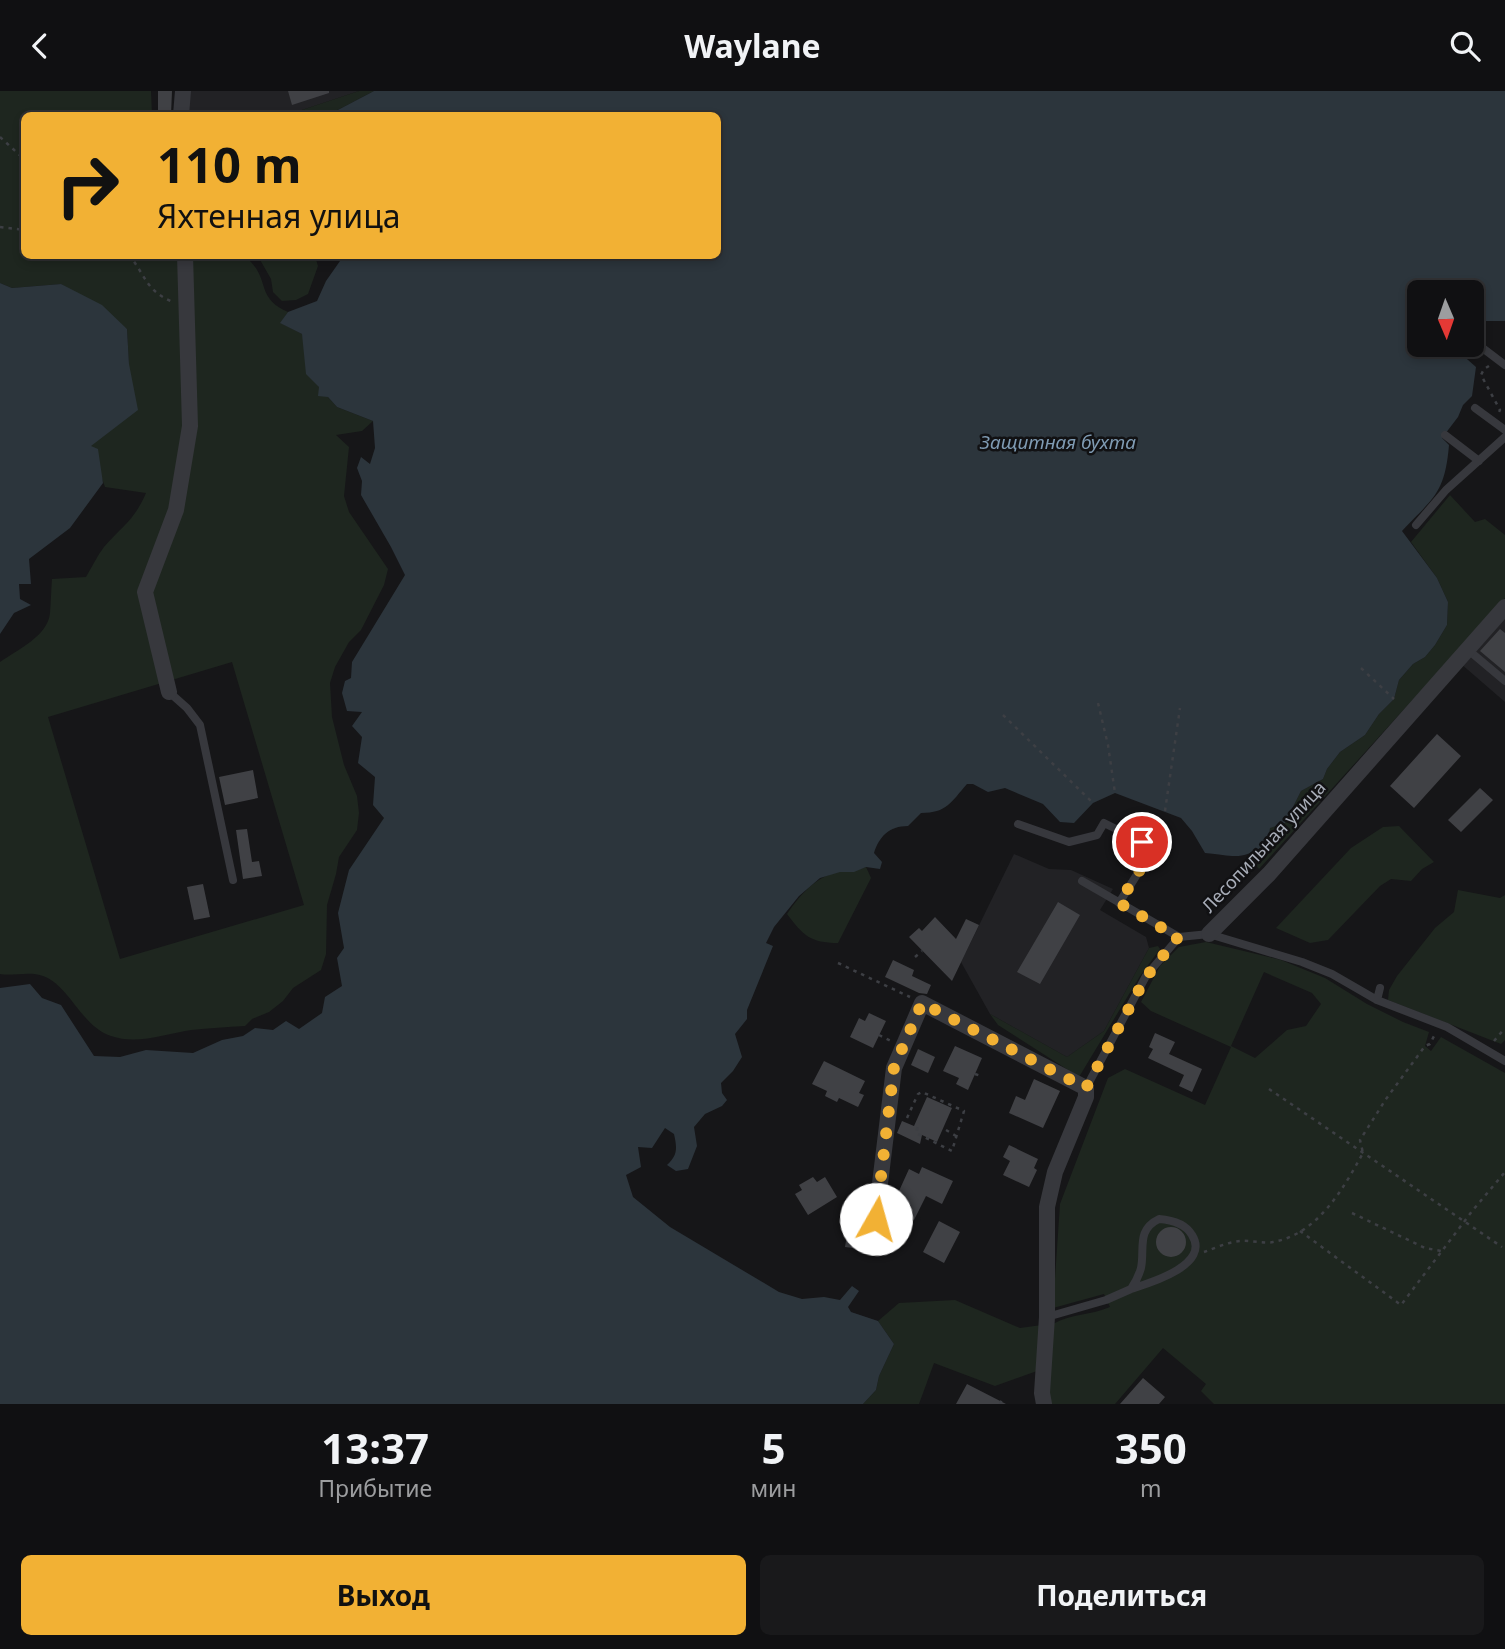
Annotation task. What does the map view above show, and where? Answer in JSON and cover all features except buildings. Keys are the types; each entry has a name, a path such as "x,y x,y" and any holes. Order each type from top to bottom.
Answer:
{"street":[{"path":"181,112 183,91"},
{"path":"170,692 145,592 176,510 190,426 185,259"},
{"name":"Лесопильная улица","path":"1209,934 1269,874 1467,649 1502,615"},
{"path":"873,1241 894,1067 922,1003 1086,1088 1086,1097 1055,1172 1047,1207 1042,1393 1044,1404"}],"lane":[{"path":"1484,349 1502,363"},
{"path":"1475,408 1505,430"},
{"path":"1445,435 1479,461"},
{"path":"1416,525 1446,490 1505,437"},
{"path":"1467,649 1505,681"},
{"path":"170,692 200,725 233,880"},
{"path":"1018,824 1069,842 1097,835 1104,823 1142,842 1143,865 1119,903"},
{"path":"1082,881 1178,937 1146,977 1086,1088"},
{"path":"1209,934 1302,962 1377,1000 1440,1024 1505,1061"},
{"name":"Лесопильная улица","path":"1178,937 1209,934"},
{"path":"1377,1000 1380,988"},
{"path":"1046,1317 1106,1300 1177,1271 1194,1255 1194,1236 1186,1227 1159,1219 1146,1229 1141,1241 1140,1269 1131,1289"}],"path":[{"path":"0,137 21,156"},
{"path":"0,227 21,230"},
{"path":"132,259 146,284 159,296 176,303 187,303"},
{"path":"1494,422 1500,410 1481,375 1484,369 1502,363"},
{"path":"1361,668 1394,699"},
{"path":"1098,703 1115,793"},
{"path":"1165,811 1180,708"},
{"path":"1003,715 1093,803"},
{"path":"915,957 922,951"},
{"path":"838,963 922,1003"},
{"path":"1194,1255 1238,1241 1272,1243 1300,1231 1327,1210 1346,1185 1363,1153 1360,1140 1385,1099 1425,1046 1430,1044 1440,1024"},
{"path":"1486,1050 1505,1028"},
{"path":"879,1035 896,1044"},
{"path":"975,1074 981,1076"},
{"path":"1269,1089 1502,1247"},
{"path":"907,1118 918,1094 925,1093 964,1111 952,1151 916,1133 918,1126"},
{"path":"946,1130 956,1136"},
{"path":"1300,1231 1401,1305 1505,1172"},
{"path":"1352,1213 1426,1248 1441,1251"},
{"path":"1000,1404 1002,1399"}],"shaded area":[{"path":"0,91 151,91 152,112 21,112 21,259 256,259 250,261 260,275 267,295 278,307 288,312 281,323 302,334 319,387 337,407 373,421 362,431 336,435 349,447 344,496 349,512 388,569 384,585 361,630 349,642 335,667 330,683 332,717 344,765 357,796 357,830 339,857 327,905 326,954 321,970 293,988 283,1001 269,1012 252,1019 245,1026 191,1030 141,1039 111,1036 92,1024 52,981 33,974 0,974 0,662 31,642 44,629 50,613 52,579 86,577 101,550 132,517 146,493 105,487 90,446 129,364 127,329 61,284 12,288 0,283","holes":["232,662 304,905 120,959 48,717"]},
{"path":"187,91 359,91 296,112 185,112"},
{"path":"359,91 374,91 334,112 296,112"},
{"path":"260,259 316,259 318,266 308,294 296,300 282,301 273,292 271,279"},
{"path":"1450,495 1475,522 1485,519 1505,535 1505,598 1259,869 1248,856 1268,844 1270,827 1285,823 1301,791 1323,779 1340,752 1365,735 1379,714 1394,699 1399,680 1413,664 1425,657 1447,625 1448,602 1437,578 1411,542"},
{"path":"1505,614 1505,702 1460,663"},
{"path":"1399,826 1434,862 1422,869 1411,881 1391,879 1380,886 1328,940 1310,943 1276,928 1351,848 1383,827"},
{"path":"1014,854 1049,869 1071,870 1113,889 1100,910 1146,937 1149,948 1104,1031 1067,1057 990,1014 961,962"},
{"path":"866,867 871,878 838,943 820,941 808,936 787,914 815,882 830,874"},
{"path":"1458,890 1500,898 1505,895 1505,1040 1501,1044 1388,1000 1389,990 1397,976 1435,928 1454,912"},
{"path":"1206,942 1281,960 1325,978 1367,1004 1429,1032 1425,1046 1431,1051 1441,1037 1505,1073 1505,1404 1214,1404 1201,1391 1206,1384 1163,1348 1115,1404 1051,1404 1048,1396 1053,1324 1110,1307 1104,1294 1053,1308 1060,1204 1108,1078 1125,1069 1205,1105 1231,1047 1151,1011 1141,1002 1160,966 1179,947","holes":["1264,972 1312,993 1321,1004 1306,1026 1287,1030 1255,1058 1231,1046"]},
{"path":"1158,946 1160,949 1140,976 1079,1077 998,1025 990,1014 1067,1057 1104,1031 1149,948"},
{"path":"955,1300 1020,1328 1042,1325 1037,1371 995,1386 934,1363 919,1404 863,1404 876,1390 879,1376 894,1344 878,1321 899,1303"}],"water":[{"name":"Защитная бухта","path":"374,91 1505,91 1505,321 1484,321 1484,280 1407,280 1407,357 1465,357 1476,367 1472,396 1442,438 1449,445 1441,485 1402,531 1437,578 1448,602 1447,625 1425,657 1413,664 1399,680 1394,699 1379,714 1365,735 1340,752 1323,779 1301,791 1285,823 1270,828 1268,844 1250,853 1231,856 1205,853 1181,818 1115,793 1093,803 1074,823 1060,822 1043,804 1005,788 988,792 973,784 967,784 943,809 921,813 908,826 890,830 879,842 874,853 882,862 880,869 866,867 820,878 799,896 774,927 766,943 773,946 747,1010 747,1019 735,1034 742,1057 721,1083 722,1093 727,1100 722,1106 705,1114 694,1127 697,1146 688,1169 676,1171 667,1165 675,1154 676,1147 674,1134 665,1128 652,1148 638,1147 641,1167 626,1175 633,1197 670,1227 779,1292 802,1299 824,1297 840,1300 852,1286 859,1291 848,1307 851,1312 878,1321 894,1344 879,1376 876,1390 863,1404 0,1404 0,988 30,984 42,998 61,1005 94,1056 120,1057 146,1050 193,1053 222,1040 243,1036 255,1028 273,1030 286,1021 299,1029 322,1013 325,997 342,986 337,958 344,948 338,913 349,870 384,818 373,805 375,777 358,763 362,737 352,726 362,712 347,711 342,693 345,681 351,678 352,662 405,575 361,495 362,481 357,468 361,457 370,464 375,448 373,421 337,407 328,397 318,396 319,387 306,374 302,334 280,323 288,312 317,301 326,281 340,261 338,259 721,259 721,112 334,112"},
{"path":"0,283 12,288 61,284 102,305 127,329 129,364 138,410 91,446 98,449 103,483 70,528 29,559 31,584 19,584 20,599 31,605 14,613 0,634"}],"route":[{"path":"876,1219 894,1067 922,1003 1086,1088 1146,977 1178,937 1119,903 1143,865 1142,842"}]}
